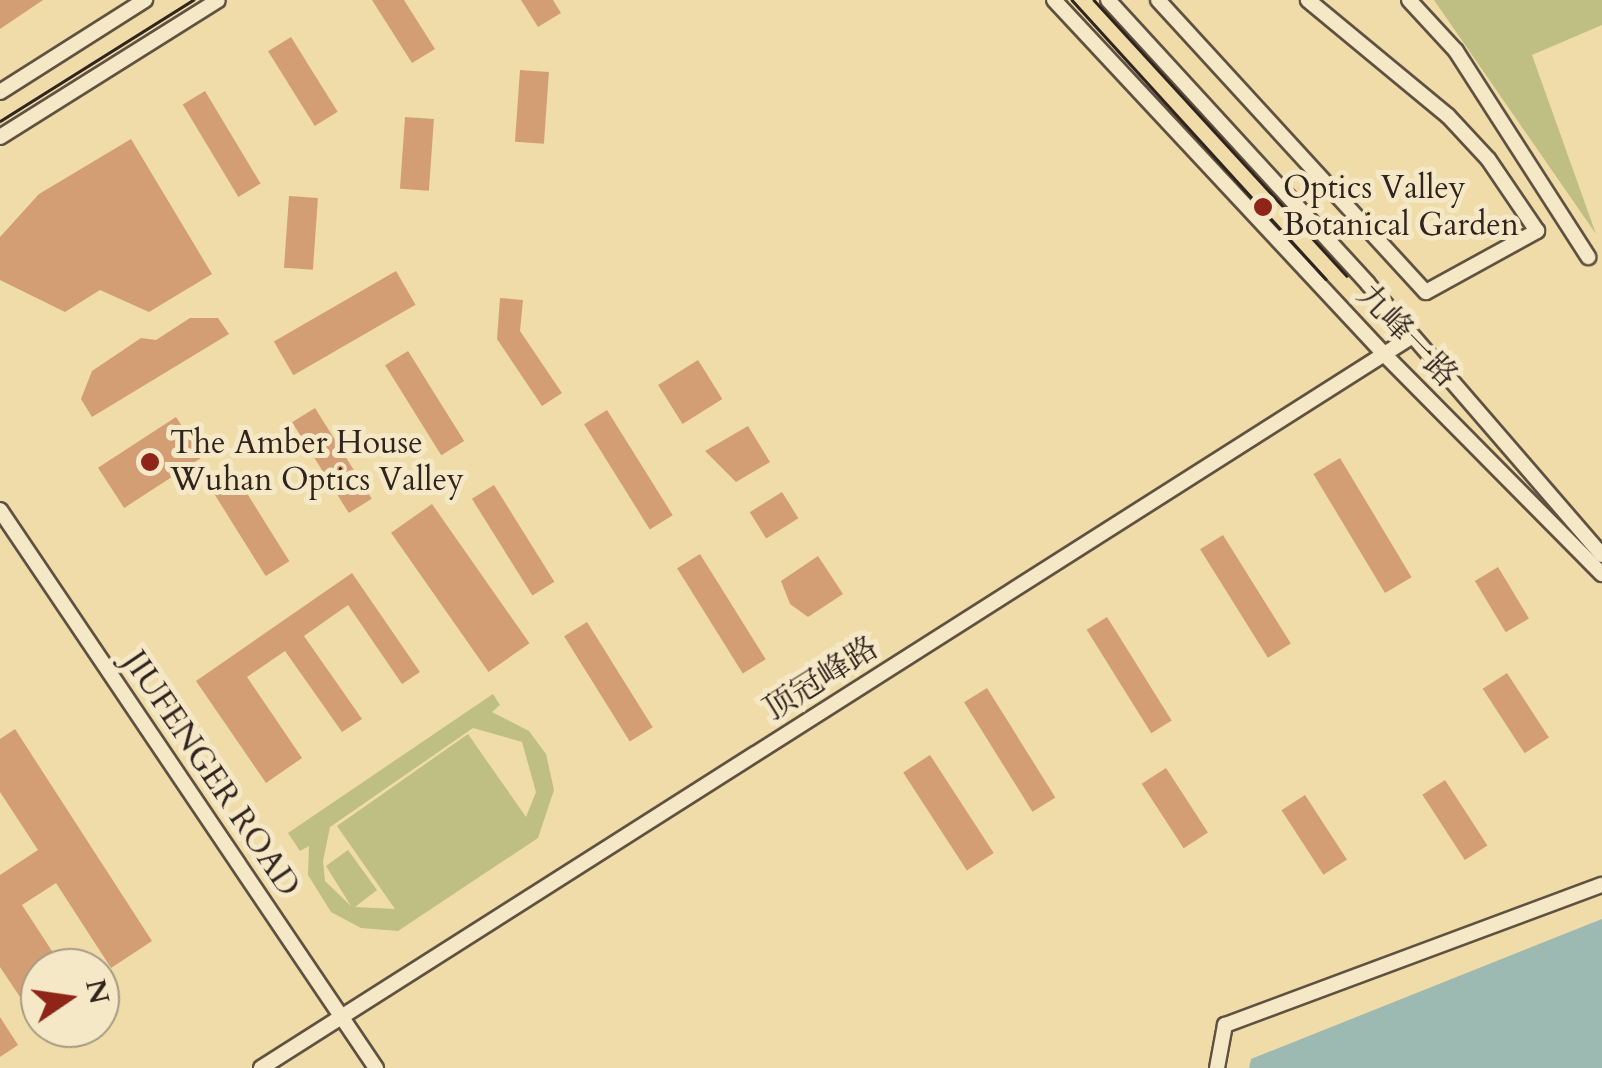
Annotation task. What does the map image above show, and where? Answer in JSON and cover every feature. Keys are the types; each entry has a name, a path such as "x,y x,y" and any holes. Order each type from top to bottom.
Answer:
{"street":[{"path":"0,92 144,0"},
{"path":"0,137 218,0"},
{"name":"九峰一路","path":"1054,0 1384,354 1602,574"},
{"name":"九峰一路","path":"1108,0 1602,555"},
{"path":"1158,0 1426,292 1537,232 1488,159 1448,116 1308,0"},
{"path":"1409,0 1456,50 1588,257"},
{"name":"顶冠峰路","path":"261,1068 1411,337"},
{"name":"JIUFENGER ROAD","path":"0,510 376,1068"},
{"path":"1217,1068 1225,1026 1602,885"}],"green space":[{"path":"1434,0 1602,0 1602,25 1532,55 1596,234"},
{"path":"493,694 500,705 492,712 529,731 546,754 554,790 538,838 398,931 361,928 331,912 308,875 309,846 300,851 288,833","holes":["473,728 522,742 536,792 526,817 468,734 337,826 395,909 355,907 377,890 348,850 326,866 351,906 325,881 323,861 330,827"]}],"water":[{"path":"1602,919 1602,1068 1249,1068 1251,1059"}],"building":[{"path":"0,0 43,0 0,29"},
{"path":"372,0 404,0 435,49 412,63"},
{"path":"521,0 553,0 561,13 538,27"},
{"path":"291,37 338,112 315,126 268,51"},
{"path":"520,70 549,72 544,144 515,142"},
{"path":"205,91 261,184 238,197 183,104"},
{"path":"405,117 434,119 429,191 400,189"},
{"path":"131,139 212,274 149,312 100,290 65,312 0,280 0,237 39,194"},
{"path":"289,196 318,198 313,270 284,268"},
{"path":"396,271 416,305 293,375 274,342"},
{"path":"500,298 523,300 520,331 562,393 542,406 497,339"},
{"path":"190,318 218,318 229,334 92,417 81,399 92,371 141,338 156,340"},
{"path":"408,351 464,441 441,455 385,365"},
{"path":"698,360 722,399 683,424 658,385"},
{"path":"315,408 372,499 349,513 292,422"},
{"path":"607,410 673,515 650,529 584,424"},
{"name":"The Amber House Wuhan Optics Valley","path":"176,417 202,457 124,508 98,468"},
{"path":"748,426 770,462 736,482 705,451"},
{"path":"1340,458 1412,577 1385,593 1313,474"},
{"path":"238,479 289,561 266,576 214,494"},
{"path":"494,485 554,582 532,595 472,499"},
{"path":"782,492 798,518 766,538 750,512"},
{"path":"432,504 530,643 489,672 391,533"},
{"path":"1223,535 1291,644 1268,658 1200,549"},
{"path":"700,554 766,659 743,673 677,568"},
{"path":"818,556 843,594 808,617 790,604 781,581"},
{"path":"1498,567 1529,618 1506,632 1475,581"},
{"path":"352,573 420,672 402,684 348,605 304,636 362,719 342,732 285,651 247,677 302,758 266,783 196,681"},
{"path":"1107,617 1172,720 1151,733 1087,630"},
{"path":"587,622 653,727 630,741 564,636"},
{"path":"1507,673 1549,738 1525,753 1483,689"},
{"path":"987,688 1055,797 1032,812 964,702"},
{"path":"15,729 152,941 120,962 120,948 98,948 56,883 22,905 50,948 20,948 20,997 0,967 0,875 38,850 0,792 0,739"},
{"path":"930,755 994,853 967,871 903,772"},
{"path":"1166,768 1208,833 1184,848 1142,784"},
{"path":"1445,780 1487,845 1465,860 1422,795"},
{"path":"1305,795 1347,860 1323,875 1282,810"},
{"path":"0,1017 18,1045 0,1057"}],"tram line":[{"path":"0,121 193,0"},
{"path":"1072,0 1326,279"},
{"path":"1094,0 1347,276"}],"place":[{"name":"Optics Valley Botanical Garden","path":"1263,207"},
{"name":"The Amber House Wuhan Optics Valley","path":"150,462"}]}
